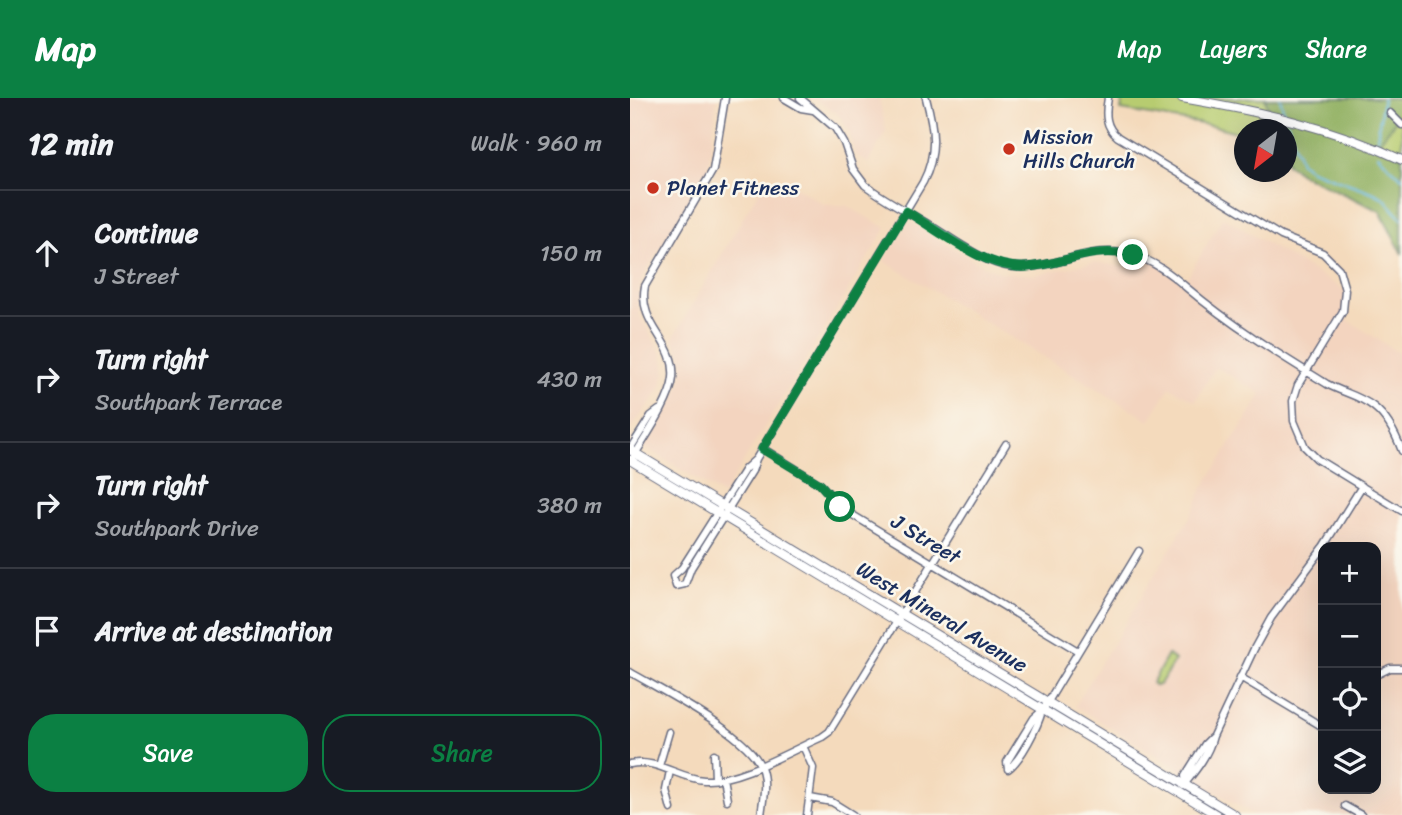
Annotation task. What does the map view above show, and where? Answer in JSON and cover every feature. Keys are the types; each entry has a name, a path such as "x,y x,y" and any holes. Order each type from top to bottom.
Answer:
{"main road":[{"path":"1182,98 1291,120 1353,139 1402,160"},
{"name":"West Mineral Avenue","path":"631,454 1045,706 1235,815"},
{"name":"West Mineral Avenue","path":"1183,786 1217,815"}],"street":[{"path":"631,454 672,385 673,366 646,314 644,293 651,273 713,170 724,98"},
{"path":"784,98 801,108 813,110"},
{"path":"800,98 835,128 844,143 853,169 863,182 976,253 1000,265 1026,267 1102,251 1147,260 1169,273 1240,330 1334,388 1356,395 1377,409 1392,428 1402,451"},
{"path":"723,511 682,568 673,576 672,580 676,586 685,584 691,568 723,511 748,466 756,459 927,176 933,158 934,135 926,98"},
{"path":"1108,98 1107,122 1110,130 1118,137 1281,236 1322,253 1339,269 1345,290 1343,311 1298,385 1293,401 1294,421 1305,447 1317,459 1402,512"},
{"path":"1390,113 1402,125"},
{"path":"630,764 639,762 659,766 692,778 723,778 803,746 832,729 1006,444"},
{"name":"J Street","path":"762,449 820,484 846,511 1078,651"},
{"path":"1328,542 1362,486"},
{"path":"1045,706 1034,718 1007,762 1008,769 1039,722 1045,706 1139,551"},
{"path":"1183,786 1185,776 1213,736 1271,618 1318,556"},
{"path":"1381,672 1390,668 1402,668"},
{"path":"630,672 734,736 755,754 761,764 765,786 761,815"},
{"path":"1240,677 1318,724"},
{"path":"659,766 669,732"},
{"path":"803,746 813,768 807,815"},
{"path":"714,754 715,779"},
{"path":"670,771 666,790 671,809"},
{"path":"723,778 727,800"},
{"path":"810,798 832,802 853,815"},
{"path":"1345,806 1361,815"}],"shaded area":[{"path":"635,98 717,98 708,168 639,287 640,317 662,354 665,372 660,389 630,430 630,106"},
{"path":"813,98 879,98 886,131 868,163 856,155 849,132 839,115"},
{"path":"786,181 823,204 847,206 886,228 723,495 645,447 682,380 682,358 673,338 761,187"},
{"path":"1223,217 1351,294 1346,319 1399,353 1402,358 1402,811 1399,815 1254,815 1075,706 1194,510 1203,488 1262,394 1216,367 1195,401 1170,387 1149,420 884,261 910,222 983,266 1003,273 1035,275 1095,262 1124,267 1128,250 1155,259 1186,280"}],"green space":[{"path":"1123,98 1265,98 1272,119 1234,119 1234,131 1121,110"},
{"path":"1265,98 1399,98 1402,112 1377,145 1402,156 1402,254 1380,211 1297,170 1297,119 1272,119"},
{"path":"1402,112 1402,156 1376,145"},
{"path":"1168,655 1175,660 1156,686 1152,683"}],"waterway":[{"path":"1280,98 1285,117"},
{"path":"1377,139 1383,98"},
{"path":"1297,151 1301,162 1311,170 1384,198 1402,219"},
{"path":"1378,155 1402,178"}],"place":[{"name":"Mission Hills Church","path":"1009,149"},
{"name":"Planet Fitness","path":"653,188"}],"route":[{"path":"840,507 820,484 762,449 906,211 1000,265 1026,267 1102,251 1133,255"}]}
